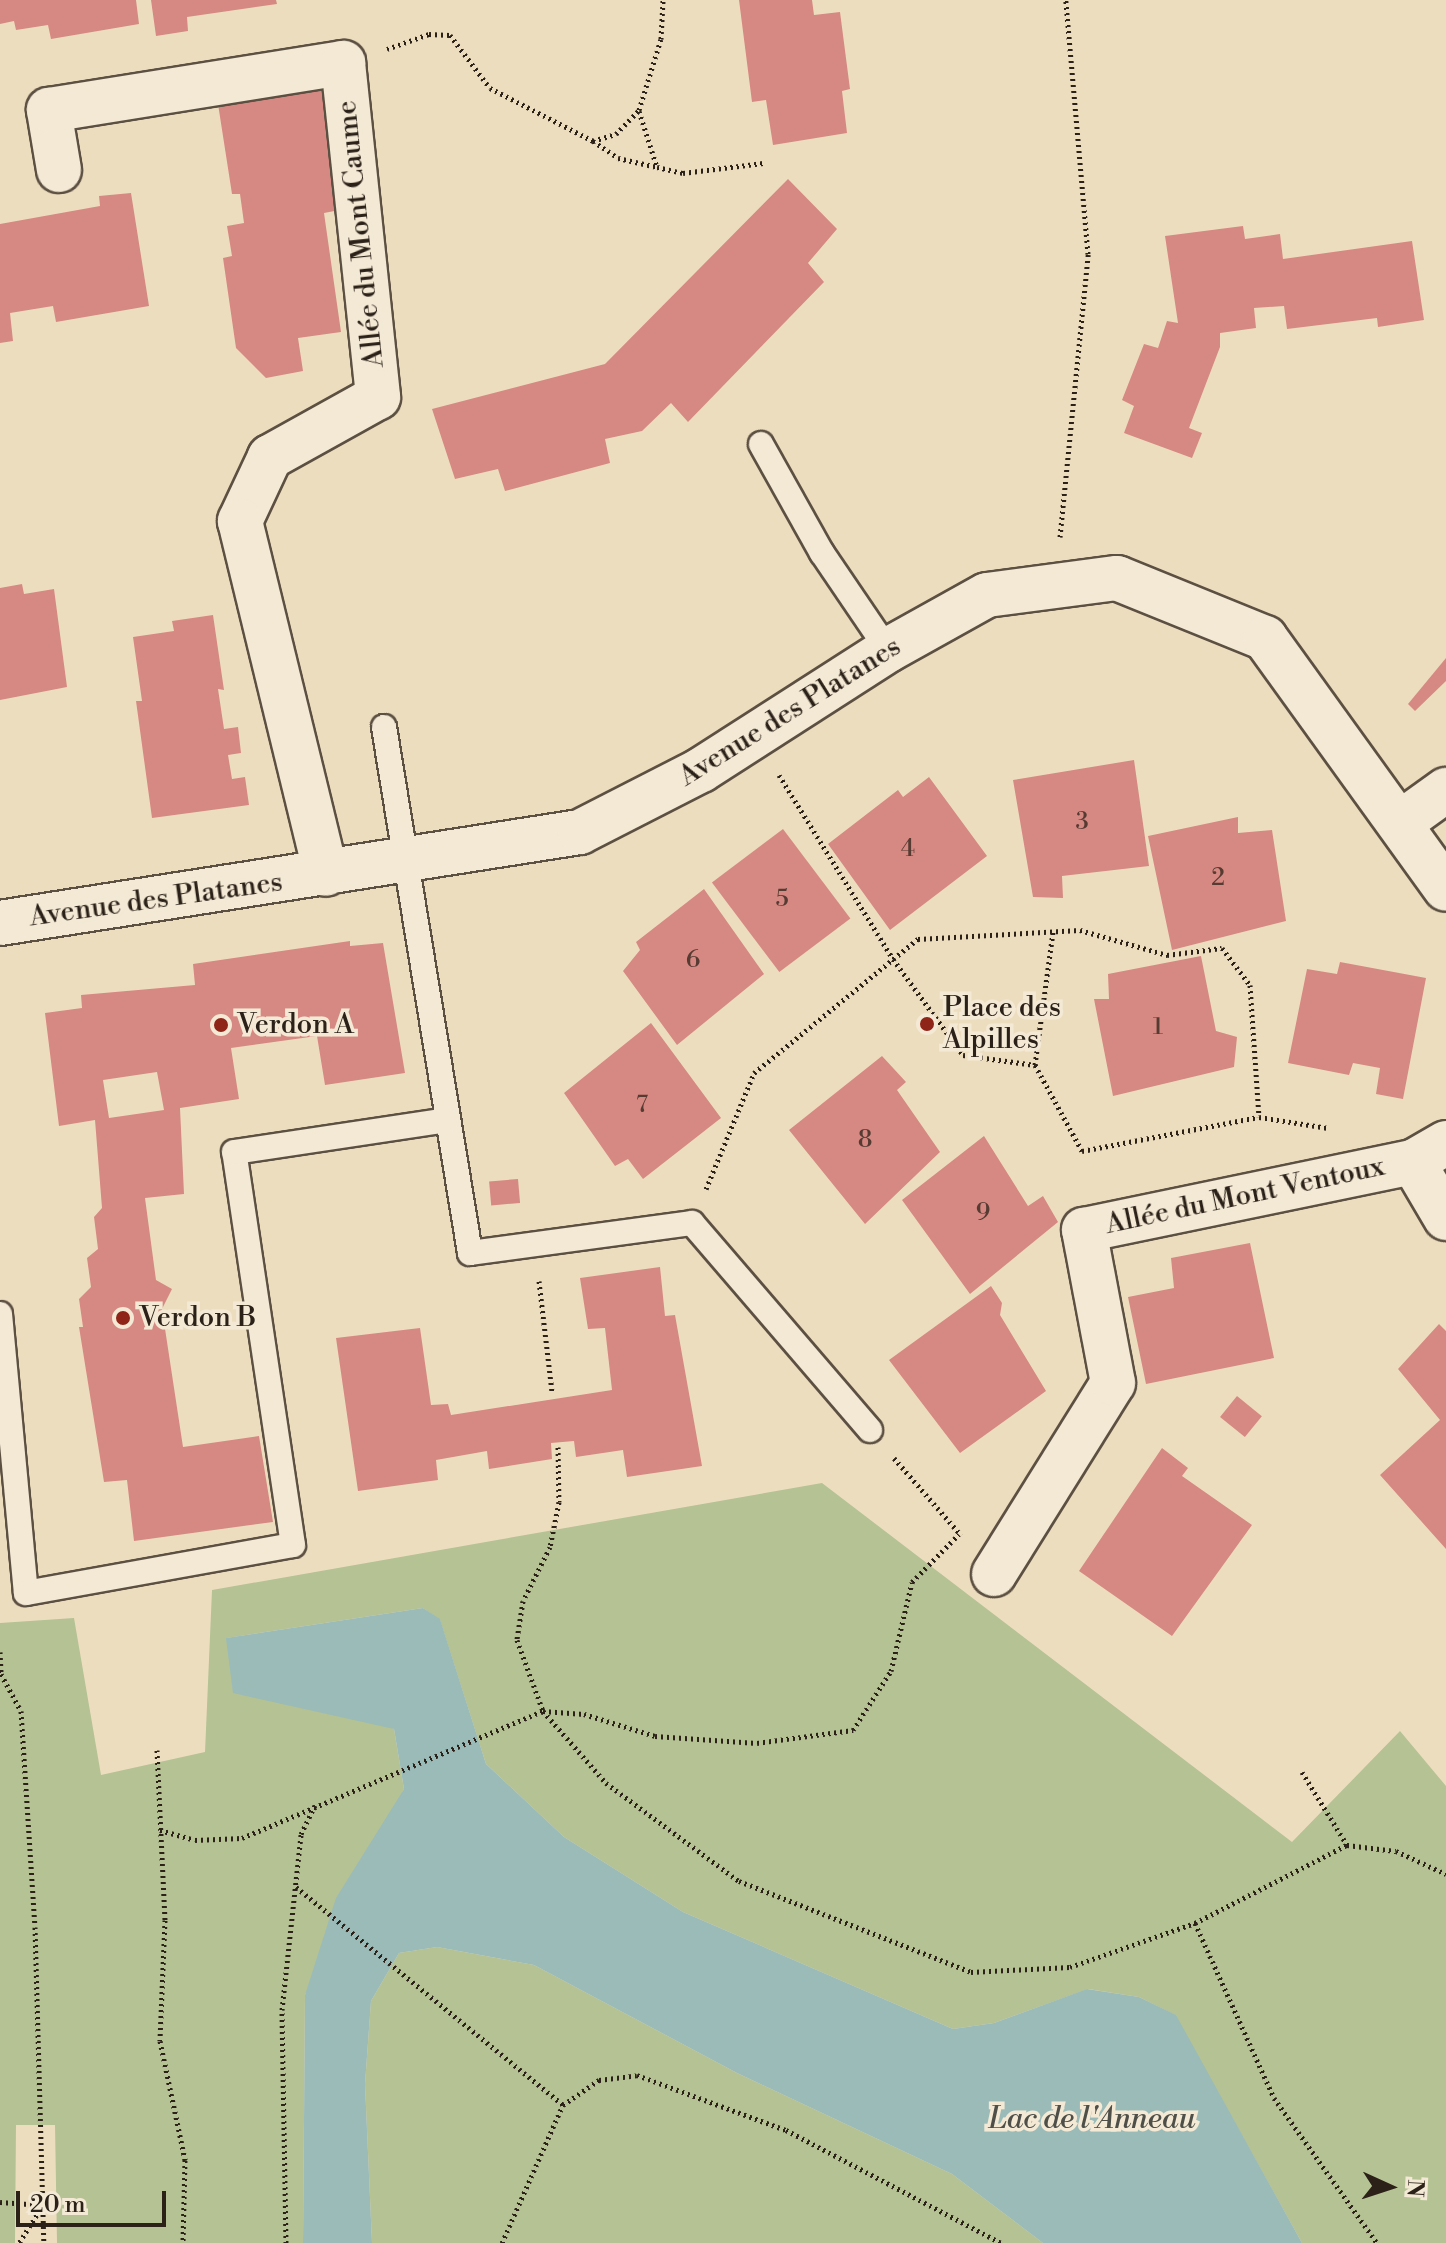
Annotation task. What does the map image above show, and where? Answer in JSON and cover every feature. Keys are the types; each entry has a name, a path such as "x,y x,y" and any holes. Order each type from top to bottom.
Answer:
{"street":[{"name":"Allée du Mont Caume","path":"59,170 49,110 343,65 378,397 270,457 240,521 326,874"},
{"name":"Avenue des Platanes","path":"0,923 580,832 701,770 888,650 987,595 1117,578 1265,638 1446,889"},
{"path":"1400,823 1446,790"},
{"path":"1429,1152 1446,1218"},
{"name":"Allée du Mont Ventoux","path":"994,1574 1113,1383 1084,1230 1356,1173 1429,1152"}],"lane":[{"path":"761,444 822,553 888,650"},
{"path":"384,727 403,861 470,1253 692,1223 870,1430"},
{"path":"0,1314 26,1593 293,1545 234,1152 447,1120"}],"path":[{"path":"593,141 616,134 639,110 661,39 663,0"},
{"path":"1056,586 1088,254 1066,0"},
{"path":"343,65 429,34 450,35 490,88 593,141 618,158 683,173 763,163"},
{"path":"639,110 657,167"},
{"path":"754,736 893,959 963,1055 1035,1065"},
{"path":"692,1223 754,1073 918,939 1080,930 1167,955 1222,948 1250,985 1259,1117"},
{"path":"1053,932 1035,1065 1082,1151 1259,1117 1346,1131 1356,1173"},
{"path":"534,1244 552,1391"},
{"path":"870,1430 994,1574"},
{"path":"558,1447 556,1517 550,1547 523,1601 517,1640 543,1711 606,1783 739,1881 971,1972 1070,1967 1195,1923 1347,1845 1396,1851 1446,1874"},
{"path":"160,1830 195,1840 242,1838 315,1804 543,1711 584,1714 655,1736 757,1743 853,1730 891,1671 912,1582 959,1533"},
{"path":"0,1652 0,1674 21,1711 35,1927 44,2243"},
{"path":"157,1750 165,1920 160,2041 185,2160 183,2243"},
{"path":"1302,1772 1347,1845"},
{"path":"286,2243 282,2010 301,1834 315,1804"},
{"path":"296,1887 563,2105"},
{"path":"1195,1923 1274,2098 1377,2243"},
{"path":"502,2243 563,2105 599,2080 637,2075 786,2130 1001,2243"},
{"path":"0,2202 43,2205"},
{"path":"19,2243 43,2205"}],"green space":[{"path":"822,1483 1292,1842 1400,1731 1446,1786 1446,2243 1302,2243 1175,2015 1139,1997 1088,1989 994,2023 953,2029 683,1912 564,1837 486,1764 440,1620 423,1608 227,1638 394,1729 404,1789 305,1995 303,2243 57,2243 55,2125 16,2125 15,2243 0,2243 0,1623 74,1618 101,1775 205,1752 212,1590"},
{"path":"437,1947 534,1965 737,2073 952,2174 1043,2243 372,2243 365,2084 371,2001 399,1953"}],"water":[{"name":"Lac de l'Anneau","path":"423,1608 440,1619 486,1764 564,1837 683,1912 953,2029 994,2023 1087,1989 1139,1997 1176,2015 1302,2243 1043,2243 952,2174 737,2073 534,1965 437,1947 399,1953 371,2001 365,2084 372,2243 303,2243 305,1995 336,1898 404,1789 394,1729 233,1693 226,1638"}],"building":[{"path":"0,0 136,0 139,24 51,39 48,25 16,30 14,21 0,24"},
{"path":"151,0 276,0 277,4 187,17 188,31 156,36"},
{"path":"739,0 812,0 814,15 840,12 850,89 842,91 847,133 773,145 766,100 752,102"},
{"path":"327,88 345,209 324,213 341,332 298,338 303,371 266,378 236,348 223,258 232,256 227,226 244,223 240,194 232,194 218,104"},
{"path":"788,179 837,229 808,263 824,282 688,422 671,403 642,431 605,439 610,463 505,491 498,469 455,479 432,409 605,364"},
{"path":"131,193 149,306 56,322 53,306 10,313 13,341 0,343 0,224 100,206 99,196"},
{"path":"1243,226 1245,239 1280,234 1283,259 1412,241 1424,320 1378,327 1377,318 1287,329 1284,306 1254,308 1256,328 1220,333 1220,347 1189,428 1202,433 1192,458 1124,433 1134,406 1122,400 1144,344 1158,348 1167,321 1178,323 1165,236"},
{"path":"22,584 24,594 54,589 67,687 0,700 0,588"},
{"path":"213,615 224,690 218,689 224,729 238,727 241,753 228,755 232,779 245,777 249,805 152,818 136,701 142,701 133,637 174,631 172,621"},
{"path":"1446,658 1446,681 1415,711 1408,704"},
{"path":"1134,760 1149,866 1062,876 1063,898 1033,897 1013,780"},
{"path":"929,777 987,856 890,930 828,844 898,790 903,797"},
{"path":"1238,817 1238,833 1272,830 1286,921 1172,950 1148,836"},
{"path":"783,829 850,918 779,972 712,883"},
{"path":"704,889 764,974 677,1045 623,971 640,950 636,942"},
{"path":"350,941 350,946 383,943 405,1073 325,1085 317,1036 231,1048 239,1099 180,1108 184,1194 145,1198 156,1280 172,1289 162,1309 183,1447 259,1436 273,1522 134,1541 127,1480 104,1482 79,1327 83,1327 79,1299 91,1287 87,1258 98,1249 94,1217 102,1208 95,1120 59,1126 45,1013 82,1008 81,995 195,985 193,964","holes":["157,1072 164,1110 109,1118 103,1080"]},
{"path":"1201,956 1216,1031 1237,1037 1234,1067 1113,1096 1094,999 1109,999 1108,974"},
{"path":"1340,962 1426,978 1403,1099 1376,1094 1380,1068 1353,1063 1349,1075 1288,1063 1307,969 1337,974"},
{"path":"651,1023 721,1118 643,1179 628,1159 615,1166 564,1093"},
{"path":"882,1056 906,1082 897,1090 940,1152 865,1224 789,1130"},
{"path":"984,1136 1028,1206 1043,1196 1058,1222 970,1294 902,1200"},
{"path":"518,1179 520,1203 491,1205 489,1182"},
{"path":"1250,1243 1274,1358 1146,1384 1128,1297 1174,1288 1171,1258"},
{"path":"660,1267 665,1316 675,1315 702,1466 627,1477 623,1450 576,1457 574,1441 551,1443 552,1459 489,1469 487,1451 436,1460 438,1480 358,1491 336,1338 420,1328 431,1405 448,1404 451,1415 612,1390 605,1328 588,1329 580,1278"},
{"path":"991,1286 1002,1303 1000,1315 1046,1391 960,1453 889,1360"},
{"path":"1439,1324 1446,1331 1446,1549 1380,1475 1440,1420 1398,1369"},
{"path":"1237,1396 1262,1416 1245,1437 1220,1417"},
{"path":"1162,1448 1188,1468 1182,1476 1252,1525 1172,1636 1079,1571"}],"place":[{"name":"Place des Alpilles","path":"927,1024"},
{"name":"Verdon A","path":"221,1025"},
{"name":"Verdon B","path":"123,1318"}]}
